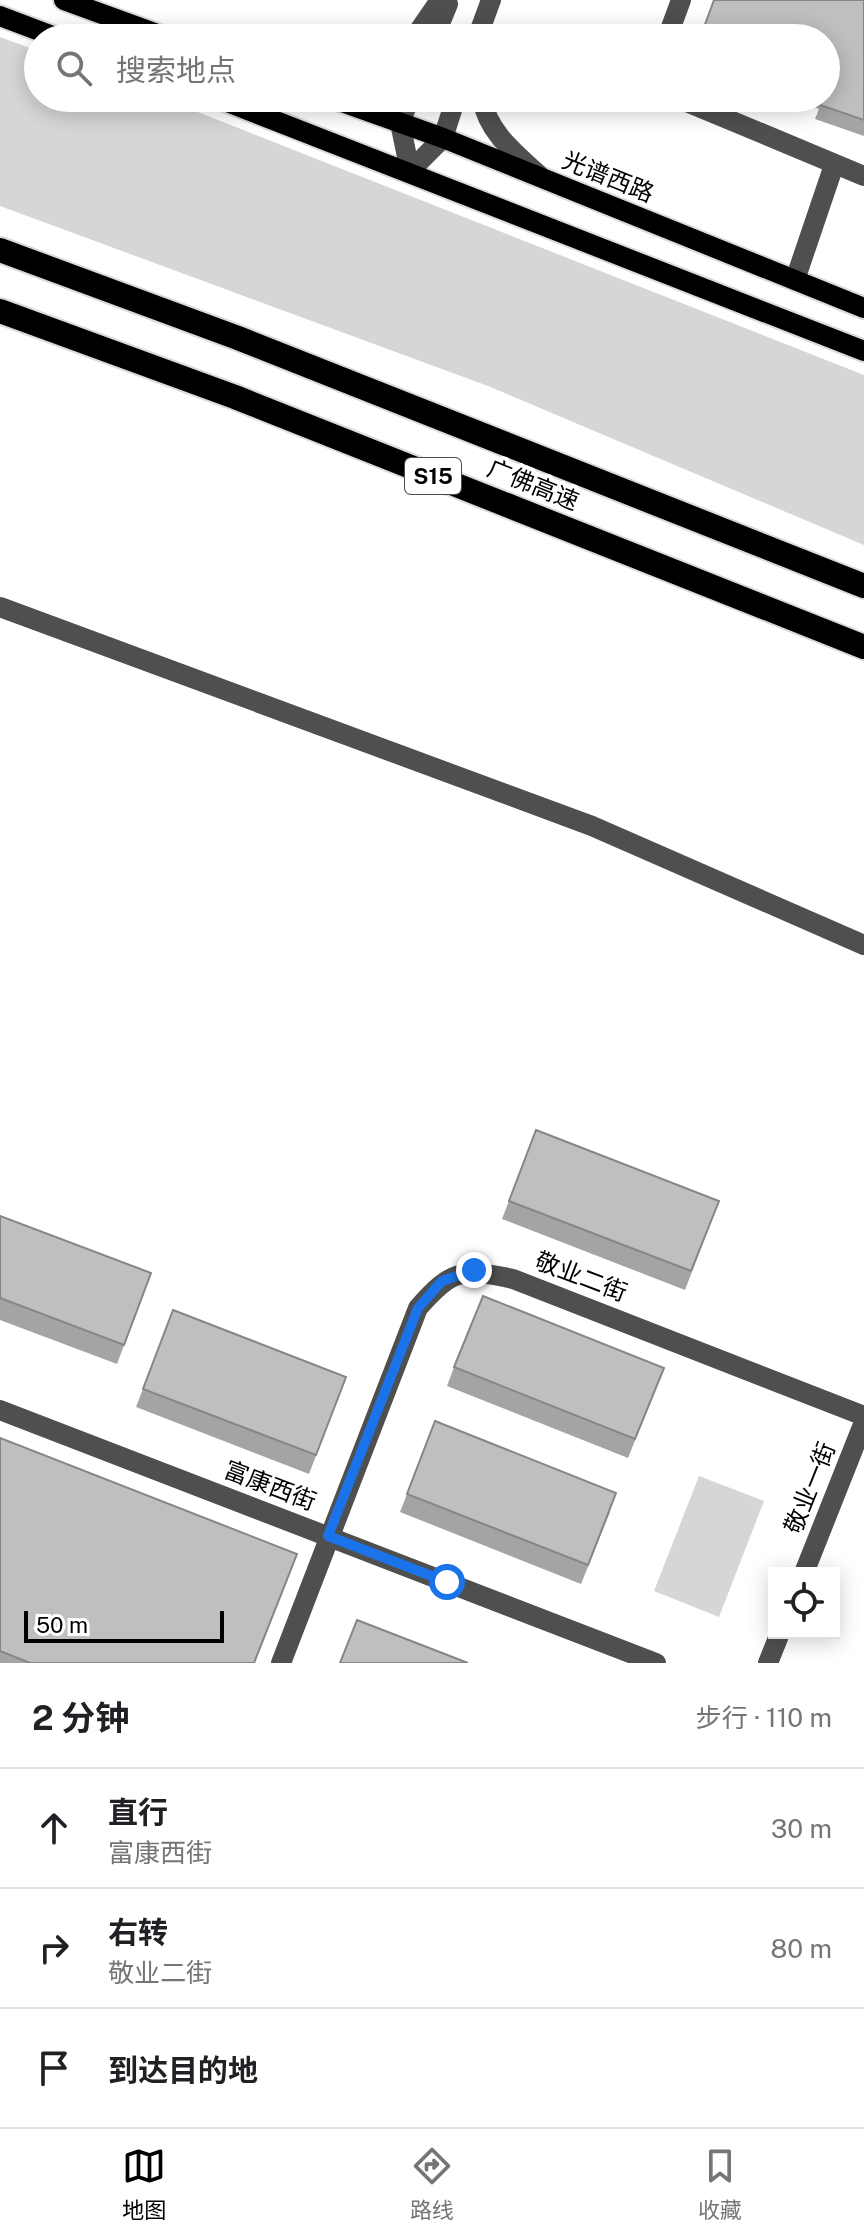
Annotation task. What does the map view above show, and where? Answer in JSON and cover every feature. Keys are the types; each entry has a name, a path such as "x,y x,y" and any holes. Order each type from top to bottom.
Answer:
{"highway":[{"name":"广佛高速","path":"0,250 253,343 864,586"},
{"name":"广佛高速","path":"0,311 235,397 864,647"}],"main road":[{"path":"64,0 130,24"},
{"path":"0,16 24,25"},
{"path":"254,112 864,351"},
{"name":"光谱西路","path":"370,112 443,138 864,308"}],"street":[{"path":"424,24 440,0"},
{"path":"440,24 450,0"},
{"path":"483,24 492,0"},
{"path":"489,24 492,0"},
{"path":"672,24 681,0"},
{"path":"404,112 400,123 410,171"},
{"path":"410,171 443,138 451,112"},
{"path":"484,112 497,134 543,178"},
{"path":"710,112 864,176"},
{"path":"795,280 834,165"},
{"path":"0,607 592,826 864,945"},
{"name":"敬业二街","path":"281,1663 418,1308 442,1281 474,1270 513,1279 864,1416"},
{"name":"富康西街","path":"0,1410 656,1663"},
{"name":"敬业一街","path":"806,1567 864,1422"},
{"path":"768,1663 778,1639"}],"shaded area":[{"path":"0,37 24,46 24,112 197,112 864,375 864,545 488,386 0,206"},
{"path":"699,1476 764,1501 719,1617 654,1591"}],"building":[{"path":"714,0 864,0 864,120 840,112 840,24 705,24"},
{"path":"536,1130 719,1201 691,1271 509,1201"},
{"path":"0,1216 151,1273 124,1345 0,1298"},
{"path":"483,1296 664,1368 635,1439 454,1367"},
{"path":"173,1310 346,1377 316,1455 143,1389"},
{"path":"435,1421 616,1493 588,1565 407,1494"},
{"path":"0,1438 297,1554 254,1663 30,1663 0,1651"},
{"path":"357,1620 468,1663 340,1663"}],"route":[{"path":"447,1582 328,1536 418,1308 442,1281 474,1270"}]}
